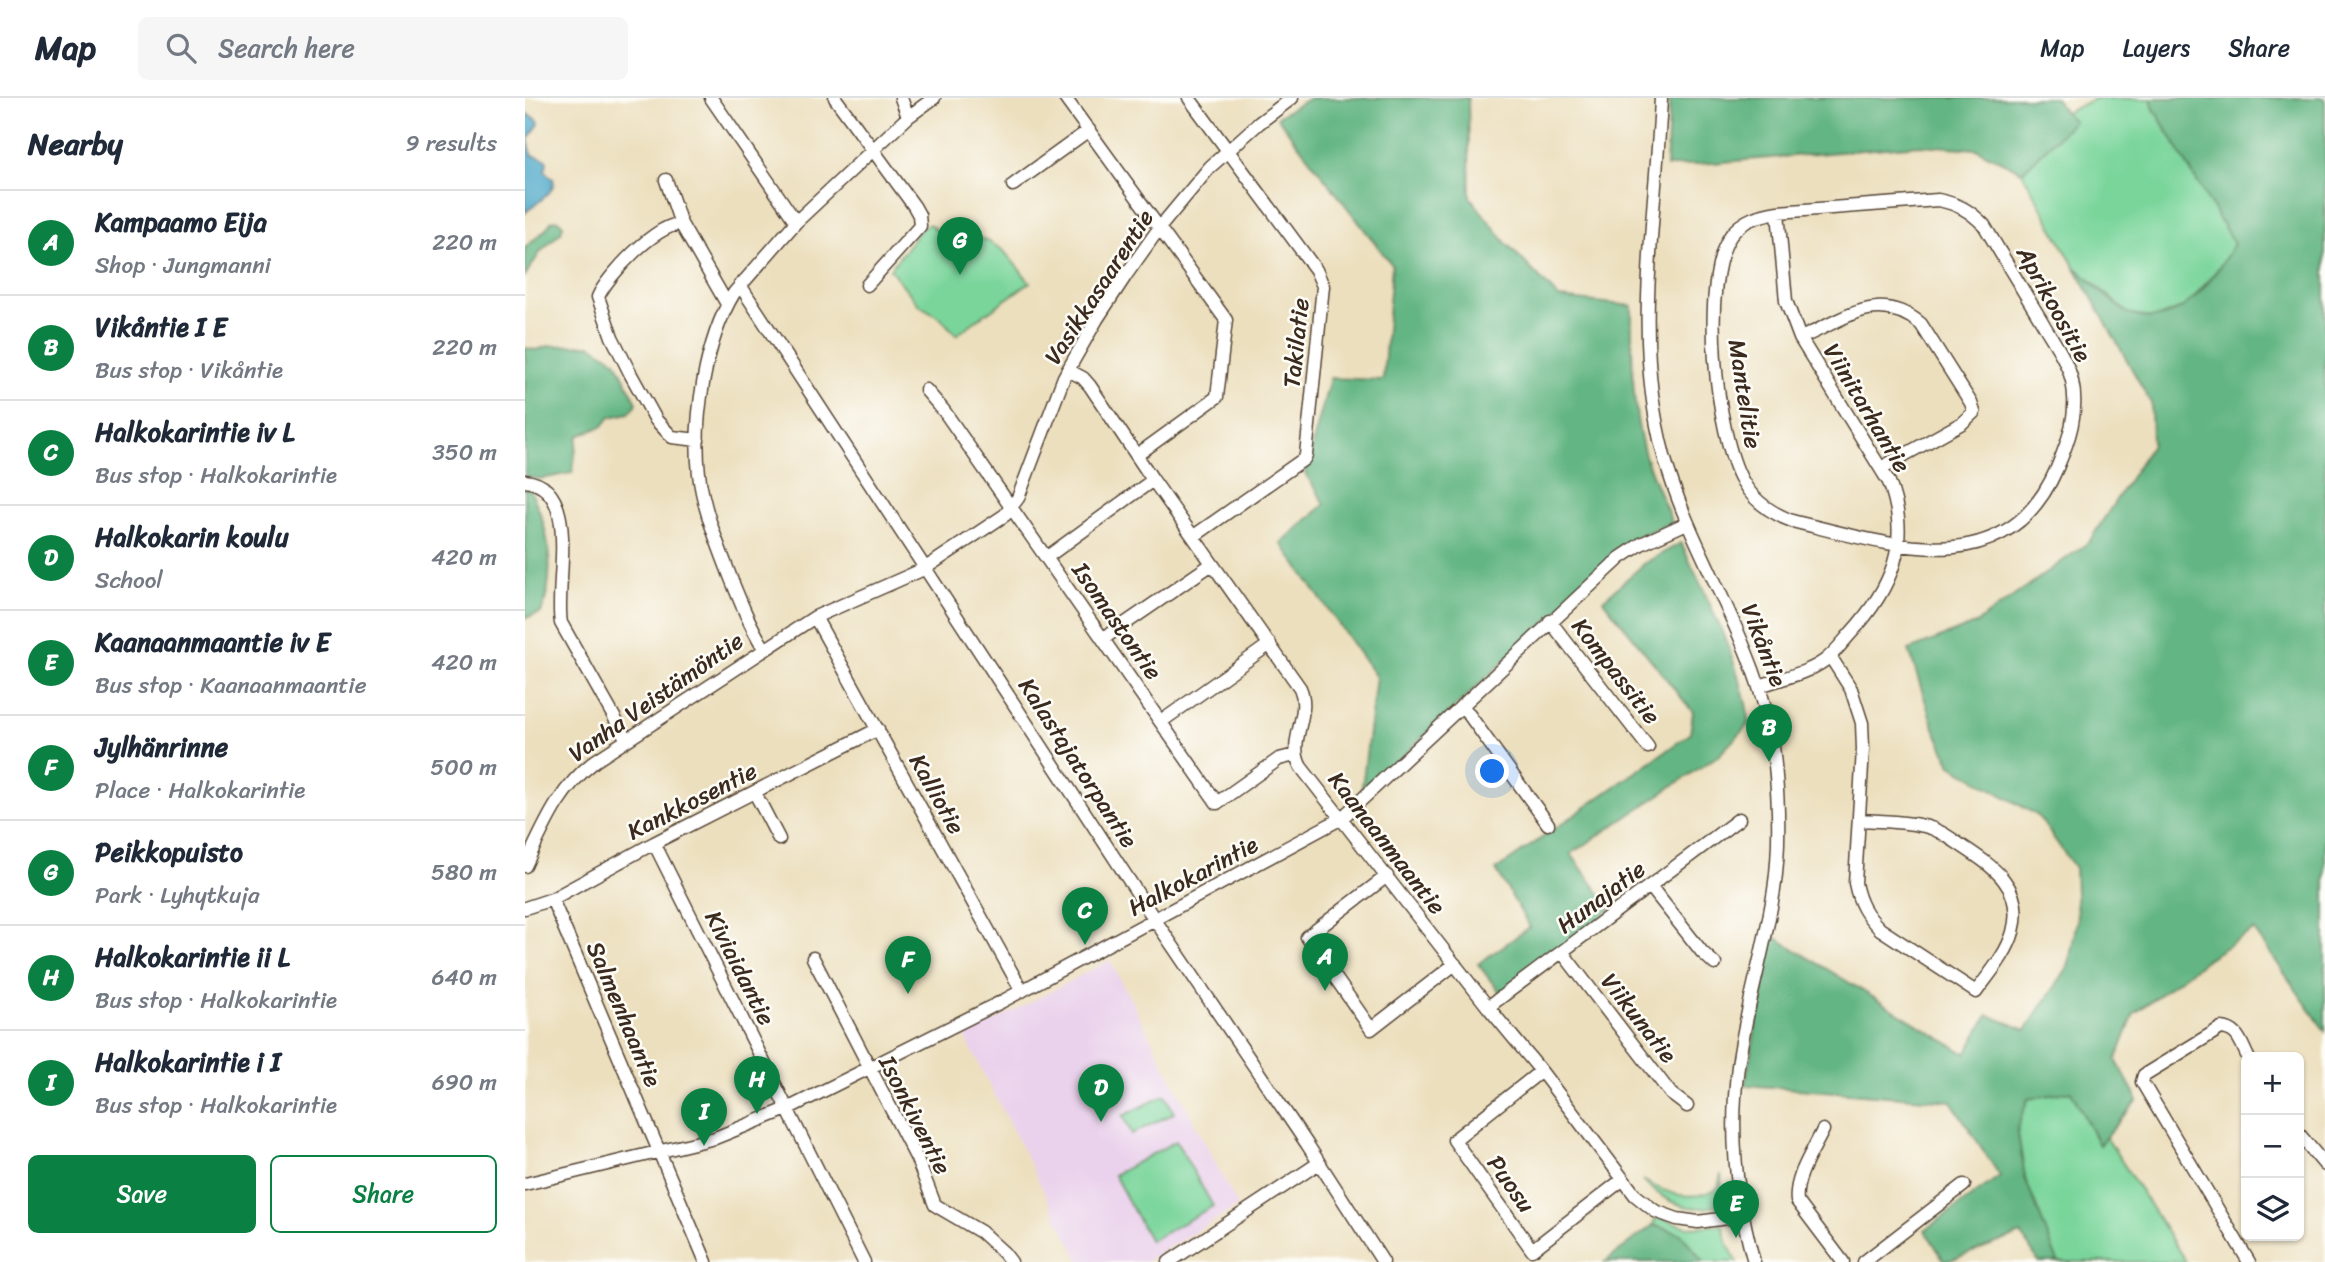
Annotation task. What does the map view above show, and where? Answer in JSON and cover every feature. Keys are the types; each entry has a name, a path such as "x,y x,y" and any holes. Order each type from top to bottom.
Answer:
{"street":[{"path":"711,98 796,222"},
{"path":"835,98 919,215 920,226 867,285"},
{"path":"901,98 908,117"},
{"name":"Vanha Veistämöntie","path":"525,866 550,812 568,785 595,761 765,648 739,599 716,540 699,477 698,440 710,354 727,303 740,285 796,222 908,117 934,98"},
{"path":"1065,98 1224,314 1227,323 1217,397 1137,455"},
{"name":"Takilatie","path":"1189,98 1317,270 1323,286 1304,459 1194,536"},
{"name":"Vasikkasaarentie","path":"765,648 815,617 924,569 1001,519 1018,498 1068,370 1097,319 1160,227 1227,149 1292,98"},
{"name":"Vikåntie","path":"1661,98 1650,265 1651,387 1663,453 1686,523 1739,630 1759,686 1775,761 1777,867 1743,1038 1736,1091 1735,1157 1742,1216"},
{"path":"1013,185 1089,130"},
{"path":"666,180 681,224 727,303"},
{"name":"Aprikoositie","path":"1778,212 1938,200 1970,211 1984,225 2067,365 2075,402 2073,427 2050,485 2018,523 1977,544 1946,550 1898,545"},
{"name":"Viinitarhantie","path":"1759,686 1815,666 1830,656 1882,596 1898,545 1899,513 1889,482 1800,338 1786,301 1778,212"},
{"name":"Mantelitie","path":"1778,212 1757,216 1740,226 1726,245 1717,274 1713,320 1714,348 1720,404 1735,465 1751,494 1777,516 1801,524 1898,545"},
{"path":"681,224 659,231 603,285 598,297 612,337 656,420 672,437 698,440"},
{"name":"Kalastajatorpantie","path":"740,285 1155,920 1383,1262"},
{"path":"1800,338 1861,309 1891,307 1913,317 1921,324 1971,403 1974,412 1962,423 1881,468"},
{"path":"1068,370 1083,378 1090,386 1302,692 1304,709 1295,755"},
{"name":"Isomastontie","path":"926,390 944,411 1047,557 1217,803 1279,759 1295,755"},
{"path":"1047,557 1153,480"},
{"path":"525,481 537,482 549,493 560,515 562,534 558,608 561,623 627,740"},
{"name":"Halkokarintie","path":"525,1184 715,1138 787,1109 1021,991 1342,818 1550,621 1632,549 1686,523"},
{"path":"1104,639 1212,564"},
{"name":"Kalliotie","path":"815,617 1021,991"},
{"name":"Kompassitie","path":"1550,621 1648,747"},
{"path":"1161,721 1270,644"},
{"path":"1830,656 1851,689 1862,723 1863,749 1855,883 1860,904 1880,929 1976,992 2004,952 2014,929 2014,904 2005,880 1990,865 1934,829 1909,823 1859,820"},
{"path":"1462,705 1548,824"},
{"name":"Kankkosentie","path":"525,908 552,899 654,843 878,729"},
{"name":"Kaanaanmaantie","path":"1295,755 1301,767 1541,1071 1622,1180 1647,1206 1677,1219 1698,1222 1742,1216"},
{"path":"755,793 779,839"},
{"name":"Hunajatie","path":"1488,1007 1739,819"},
{"name":"Kiviaidantie","path":"654,843 864,1262"},
{"path":"1387,876 1307,937 1371,1029 1455,964"},
{"path":"1650,886 1702,952 1715,964"},
{"name":"Salmenhaantie","path":"552,899 706,1262"},
{"name":"Viikunatie","path":"1562,952 1671,1094 1687,1106"},
{"name":"Isonkiventie","path":"813,958 917,1159 935,1205 981,1232 1011,1262"},
{"path":"2246,1052 2237,1034 2229,1028 2221,1028 2144,1075 2142,1082 2249,1262"},
{"name":"Puosu","path":"1541,1071 1454,1140 1532,1250 1622,1180"},
{"path":"1823,1130 1800,1179 1797,1201 1843,1262"},
{"path":"2304,1140 2325,1165"},
{"path":"1169,1262 1319,1163"},
{"path":"1864,1262 1965,1185"},
{"path":"1742,1216 1754,1262"}],"shaded area":[{"path":"1110,960 1238,1206 1145,1262 1080,1262 965,1037"}],"green space":[{"path":"1310,98 1468,98 1470,197 1507,244 1559,298 1632,306 1633,379 1640,434 1647,461 1672,523 1638,536 1361,795 1376,677 1281,543 1325,504 1305,473 1330,378 1383,380 1392,265 1277,117"},
{"path":"1670,98 2055,98 2074,121 2022,172 1977,149 1920,145 1666,167"},
{"path":"2096,98 2152,99 2153,107 2234,244 2221,265 2187,306 2155,318 2130,315 2074,266 2022,172 2073,121 2065,113"},
{"path":"2149,98 2325,98 2325,1031 2254,930 2208,958 2134,1014 2116,1060 2138,1100 2099,1145 2071,1091 2028,1099 2017,1128 2025,1178 2058,1262 2039,1262 2021,1234 1945,1262 1925,1230 2000,1176 1951,1101 1745,1085 1773,936 1966,1054 1988,1015 2026,1030 2068,967 2077,921 2075,868 2038,816 1951,765 1934,728 1909,650 1975,624 2089,542 2152,444 2151,403 2074,266 2127,312 2150,318 2180,309 2193,299 2216,272 2234,244"},
{"path":"558,220 563,225 561,232 541,251 525,276 525,248 552,221"},
{"path":"929,224 947,239 979,238 1003,250 1030,282 956,335 941,318 919,305 890,269 922,228"},
{"path":"591,345 616,361 637,403 629,413 610,417 603,426 578,436 572,473 541,479 525,477 525,348 536,350 549,346"},
{"path":"525,486 535,501 546,532 549,582 541,613 525,618"},
{"path":"1681,543 1730,653 1750,723 1719,755 1571,854 1611,909 1501,994 1478,964 1530,927 1496,870 1690,734 1693,712 1603,600 1645,563"},
{"path":"2071,1091 2099,1145 2106,1137 2186,1262 2058,1262 2025,1178 2017,1128 2028,1099"},
{"path":"1165,1095 1174,1113 1132,1134 1123,1116"},
{"path":"1176,1141 1213,1206 1150,1241 1114,1175"},
{"path":"1721,1174 1722,1204 1699,1208 1669,1200 1643,1180 1670,1193 1689,1196 1708,1193 1718,1188"},
{"path":"1657,1217 1687,1227 1723,1225 1728,1245 1737,1262 1704,1262 1681,1234 1653,1225"},
{"path":"1653,1225 1681,1234 1704,1262 1605,1262"}],"water":[{"path":"525,113 538,120 539,124 528,139 532,155 545,159 545,171 554,184 548,193 525,213"}],"place":[{"name":"Peikkopuisto","path":"960,275"},
{"name":"Vikåntie I E","path":"1769,762"},
{"name":"Halkokarintie iv L","path":"1085,945"},
{"name":"Kampaamo Eija","path":"1325,991"},
{"name":"Jylhänrinne","path":"908,994"},
{"name":"Halkokarintie ii L","path":"757,1114"},
{"name":"Halkokarin koulu","path":"1101,1122"},
{"name":"Halkokarintie i I","path":"704,1146"},
{"name":"Kaanaanmaantie iv E","path":"1736,1238"}]}
